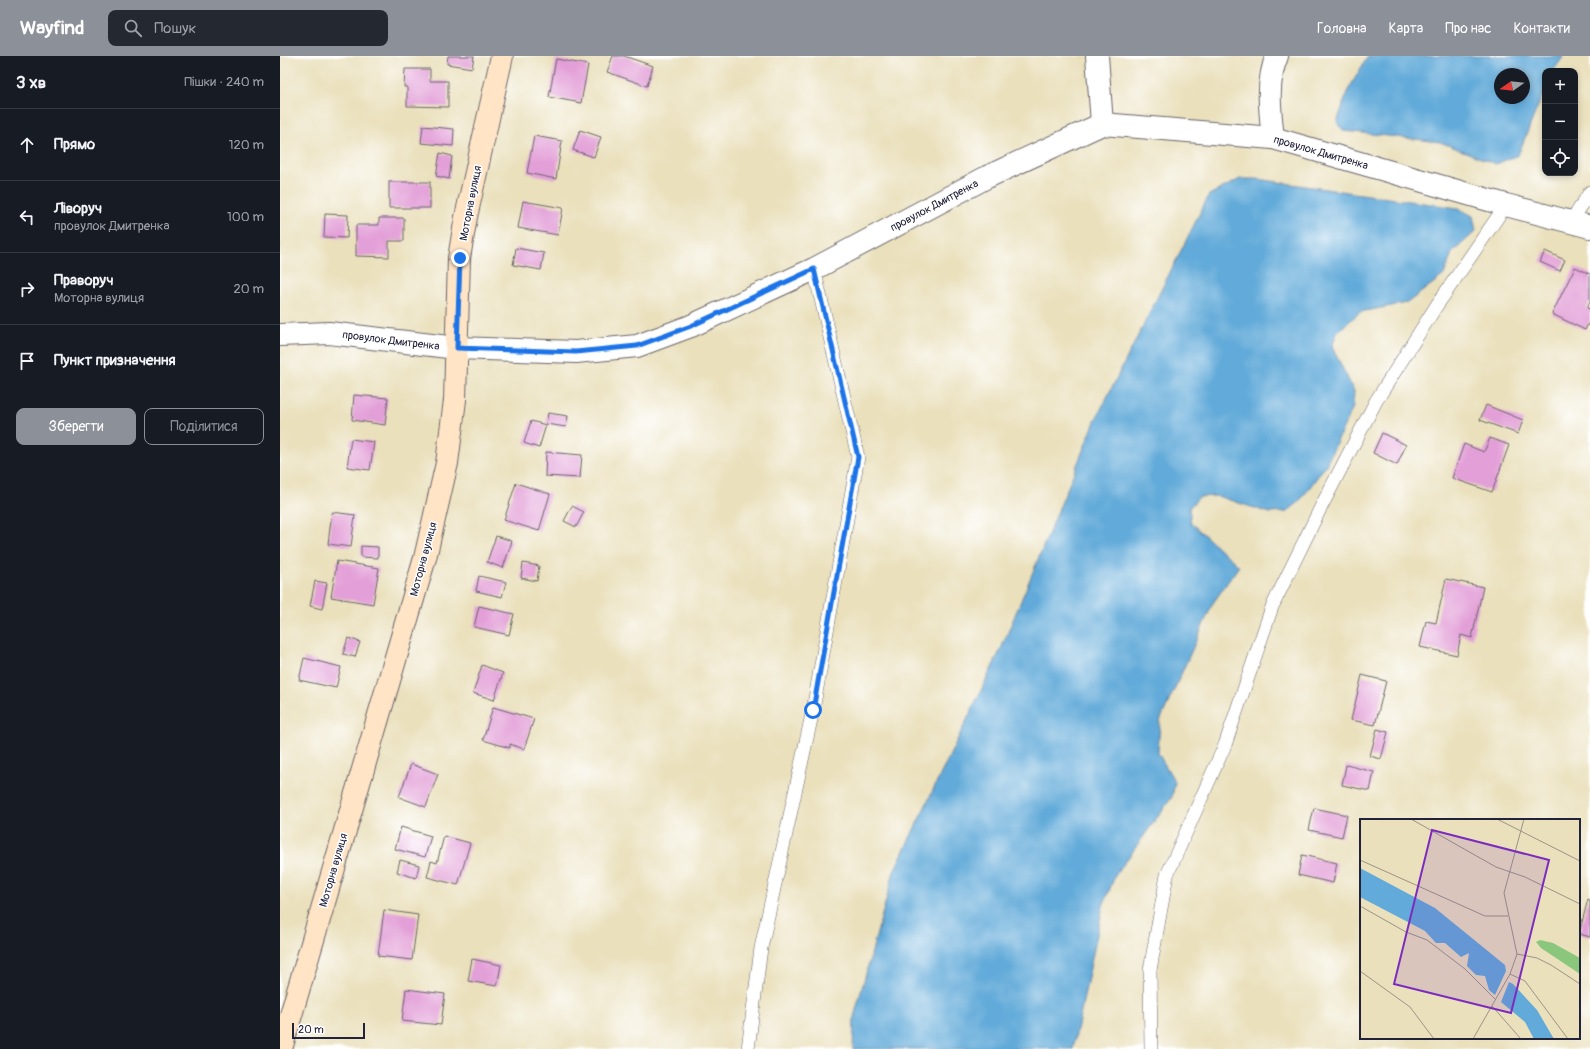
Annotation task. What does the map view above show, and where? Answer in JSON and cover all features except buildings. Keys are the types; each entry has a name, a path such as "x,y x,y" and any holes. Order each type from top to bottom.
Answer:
{"street":[{"name":"Моторна вулиця","path":"281,1049 425,558 447,463 455,400 460,258 466,217 502,56"},
{"path":"1097,56 1102,124"},
{"path":"1273,138 1269,105 1271,70 1277,56"},
{"name":"провулок Дмитренка","path":"280,335 329,333 457,348 576,352 637,346 691,326 814,269 987,177 1102,124 1273,138 1506,205 1581,224"}],"lane":[{"path":"1581,224 1590,192"},
{"path":"1151,1049 1150,970 1167,875 1225,745 1272,607 1321,506 1376,401 1437,305 1506,205"},
{"path":"748,1049 761,948 813,710 858,457 814,269"}],"water":[{"path":"1368,56 1564,56 1555,68 1542,68 1542,96 1518,155 1496,164 1440,142 1344,131 1337,123 1347,92"},
{"path":"1240,179 1257,179 1458,208 1473,216 1476,231 1452,253 1444,275 1407,303 1360,312 1337,332 1332,347 1354,391 1353,407 1326,465 1299,502 1287,512 1270,513 1217,496 1199,497 1189,508 1191,523 1239,566 1213,603 1160,721 1158,753 1175,782 1172,797 1115,876 1103,906 1073,1049 853,1049 854,1017 894,871 1001,649 1096,419 1209,195"}],"route":[{"path":"460,258 457,348 576,352 637,346 691,326 814,269 858,457 813,710"}]}
